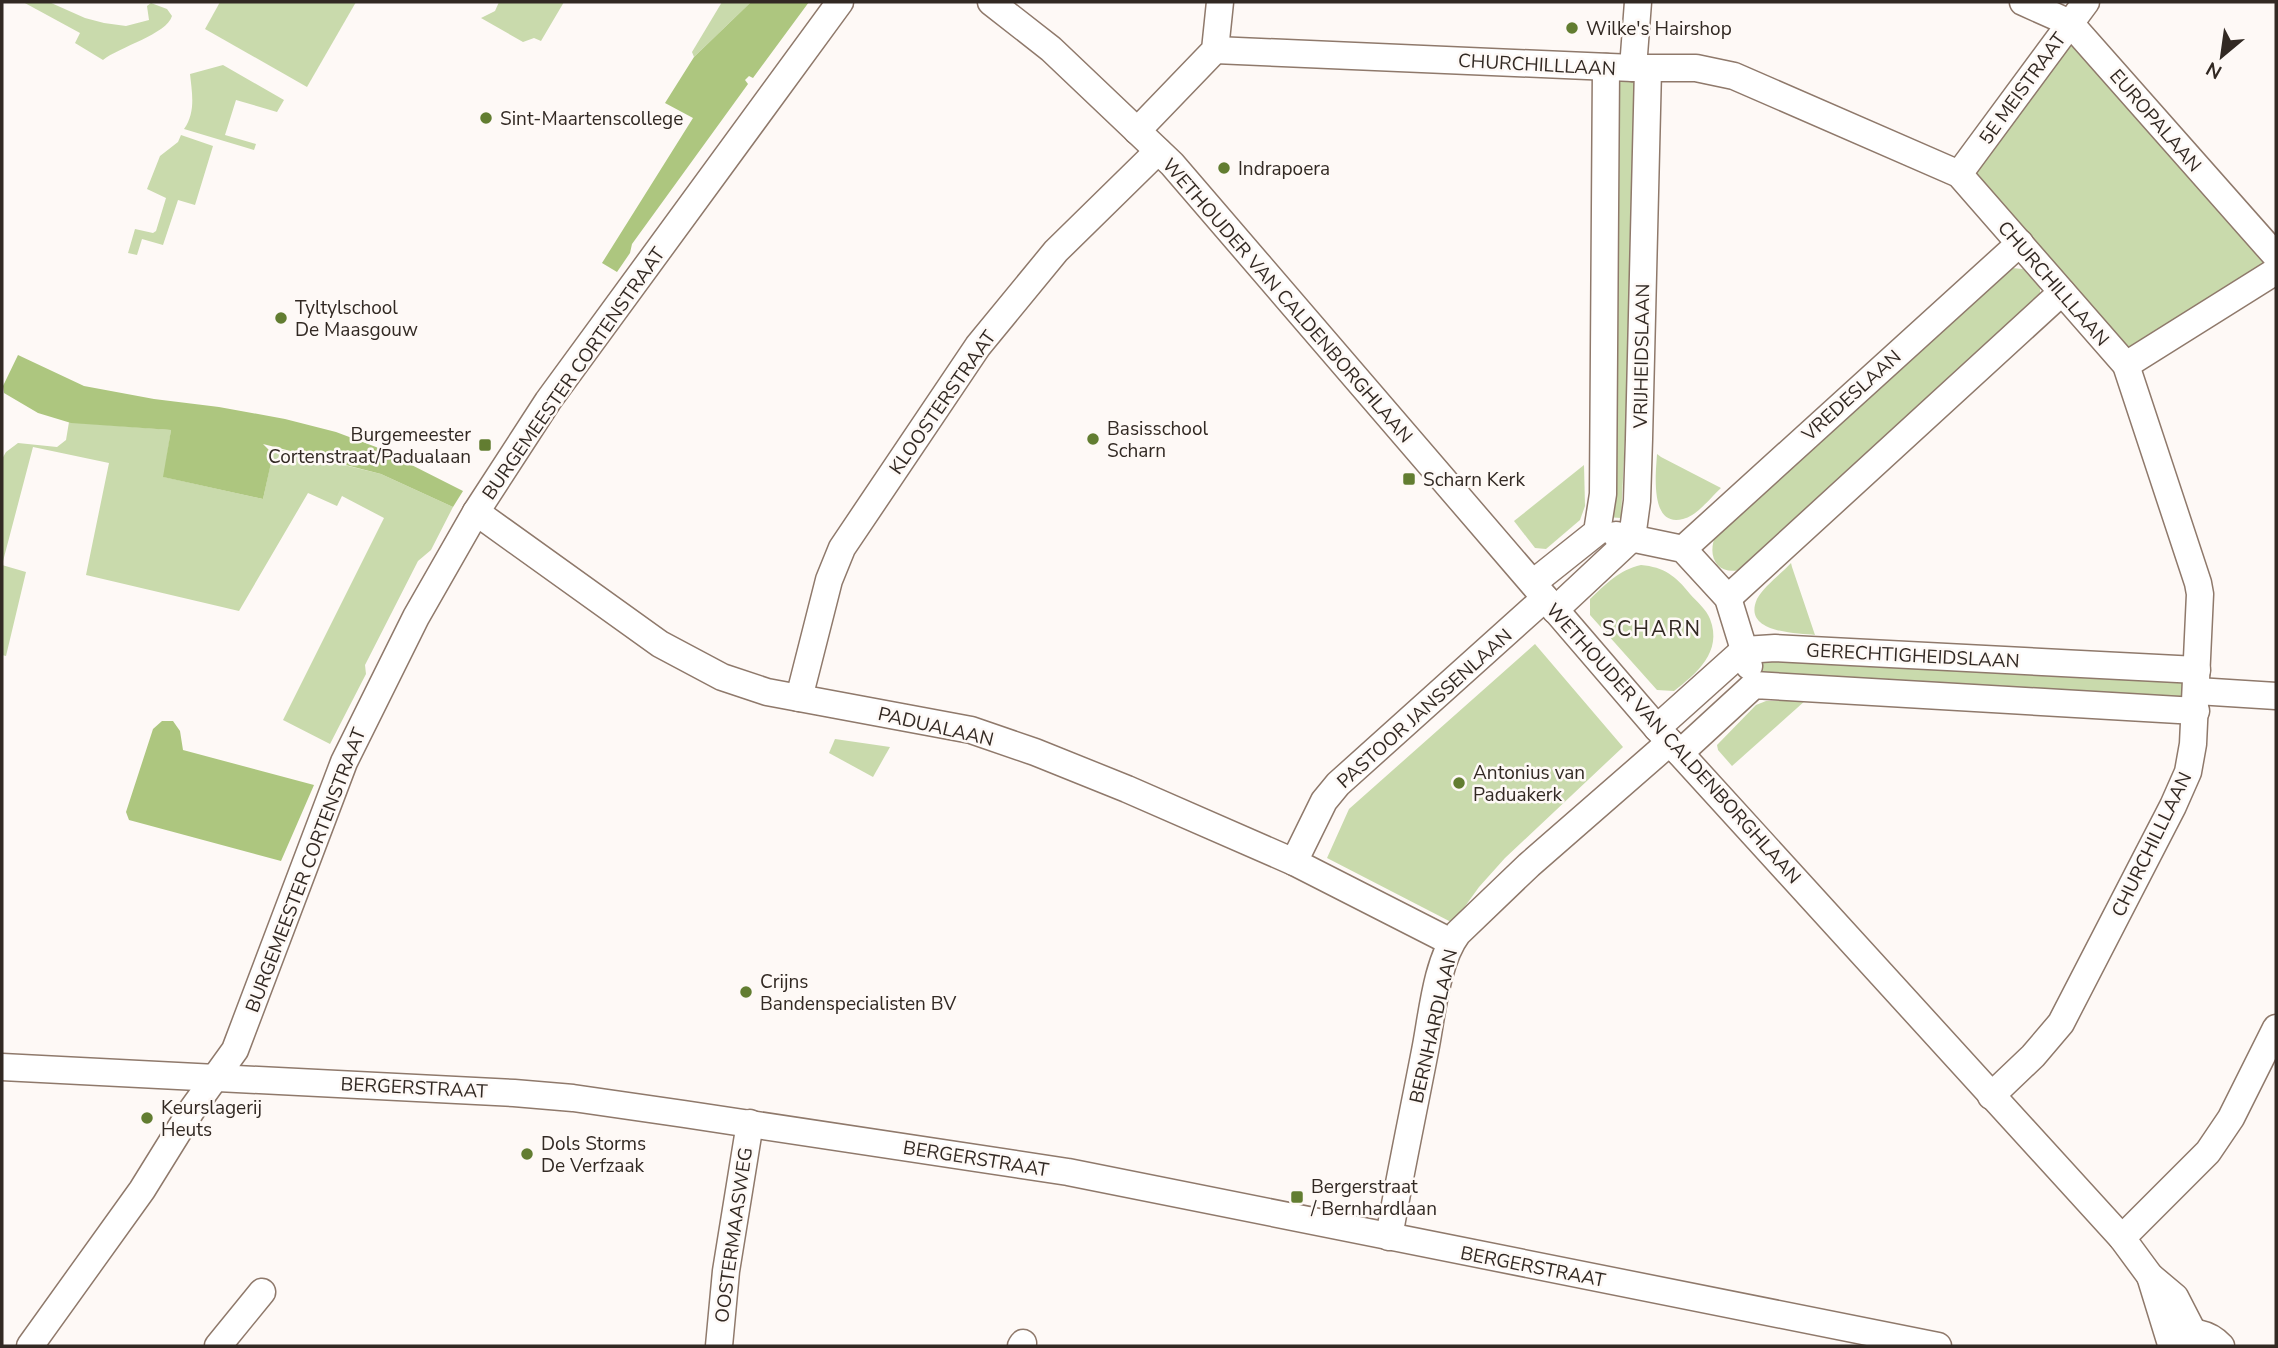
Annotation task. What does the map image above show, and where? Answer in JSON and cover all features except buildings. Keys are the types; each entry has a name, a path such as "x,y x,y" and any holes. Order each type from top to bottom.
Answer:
{"street":[{"name":"BURGEMEESTER CORTENSTRAAT","path":"30,1346 142,1190 191,1111 235,1050 344,762 416,617 476,512 548,401 841,2"},
{"name":"WETHOUDER VAN CALDENBORGHLAAN","path":"991,2 1051,49 1158,151 1288,296 1669,741 2122,1238 2150,1276 2176,1340"},
{"path":"1137,131 1214,50 1220,2"},
{"name":"VRIJHEIDSLAAN","path":"1632,538 1637,501 1639,439 1641,68 1638,2"},
{"name":"EUROPALAAN","path":"2023,2 2078,12 2276,256"},
{"name":"5E MEISTRAAT","path":"1959,174 2078,12"},
{"name":"CHURCHILLLAAN","path":"1214,50 1606,67 1696,68 1734,76 1959,174 2126,365 2198,583 2197,690 2191,758 2185,781 2061,1023 2033,1056 1991,1096"},
{"name":"VRIJHEIDSLAAN","path":"1597,532 1603,494 1606,67"},
{"name":"KLOOSTERSTRAAT","path":"799,698 829,580 842,548 978,346 1056,251 1158,151"},
{"name":"VREDESLAAN","path":"1683,549 2020,243"},
{"path":"2126,365 2276,271"},
{"path":"1728,598 2062,292"},
{"name":"PADUALAAN","path":"476,512 677,654 743,686 971,730 1035,752 1294,862 1451,942"},
{"path":"1544,597 1597,532 1683,549 1728,598 1754,685 1669,741"},
{"path":"1544,597 1632,538"},
{"name":"PASTOOR JANSSENLAAN","path":"1294,862 1324,801 1338,784 1544,597"},
{"name":"GERECHTIGHEIDSLAAN","path":"1744,650 1775,648 2276,696"},
{"path":"1669,741 1744,650"},
{"name":"GERECHTIGHEIDSLAAN","path":"1754,685 2197,690"},
{"name":"BERNHARDLAAN","path":"1389,1237 1436,998 1446,952 1451,942 1529,865 1669,741"},
{"path":"2122,1238 2208,1152 2231,1118 2276,1028"},
{"name":"BERGERSTRAAT","path":"2,1067 573,1098 750,1123 1068,1172 1938,1346"},
{"name":"OOSTERMAASWEG","path":"719,1346 725,1282 750,1123"},
{"path":"218,1346 262,1292"},
{"path":"2176,1340 2212,1338 2221,1346"}],"green space":[{"path":"23,2 49,2 85,18 126,26 149,20 147,6 151,3 167,9 172,16 161,29 103,60 75,43 80,33"},
{"path":"220,2 356,2 307,87 205,29"},
{"path":"499,2 564,2 541,41 534,38 523,42 481,18 495,11"},
{"path":"722,2 751,2 694,57 692,52"},
{"path":"751,2 809,2 753,78 749,76 745,80 748,84 632,244 630,253 617,272 602,263 693,118 665,103 694,57"},
{"path":"2071,32 2276,260 2128,361 1965,174"},
{"path":"223,65 284,100 277,112 236,100 225,135 256,144 254,150 184,129 192,109 190,74"},
{"path":"1613,73 1643,75 1621,518 1605,517"},
{"path":"181,135 213,146 195,205 178,200 163,245 142,239 137,255 128,253 135,229 153,233 156,231 166,198 147,189 160,156 178,142"},
{"path":"2012,268 2023,269 2040,288 2040,300 1744,569 1735,571 1721,568 1713,557 1716,534"},
{"path":"18,355 84,386 285,419 336,432 376,447 463,491 453,507 381,474 263,444 273,454 263,499 163,477 171,430 71,423 38,413 4,393 3,386"},
{"path":"69,422 171,430 164,477 263,499 274,448 381,474 453,507 431,550 418,561 365,665 366,674 330,744 283,720 384,518 342,496 337,506 308,493 239,611 86,575 109,463 33,447 2,565 2,459 6,452 18,443 57,447 66,440"},
{"path":"1657,454 1721,488 1693,514 1672,520 1664,515 1657,497"},
{"path":"1584,465 1585,506 1580,520 1546,549 1535,548 1514,521"},
{"path":"1791,563 1815,635 1773,629 1757,619 1754,610 1760,594"},
{"path":"2,565 26,572 6,656 2,655"},
{"path":"1641,565 1663,570 1674,577 1710,619 1713,642 1710,652 1691,677 1674,691 1657,690 1590,615 1590,599 1619,574"},
{"path":"1535,644 1623,747 1505,858 1479,887 1453,923 1327,858 1349,809"},
{"path":"1764,657 2194,674 2190,706 1765,675 1760,671"},
{"path":"1806,700 1732,766 1718,750 1717,745 1756,705 1766,701"},
{"path":"162,721 173,721 180,731 183,750 314,785 281,861 129,820 126,812 153,729"},
{"path":"835,739 890,747 873,777 829,753"}],"place":[{"name":"Wilke's Hairshop","path":"1572,28"},
{"name":"Sint-Maartenscollege","path":"486,118"},
{"name":"Indrapoera","path":"1224,168"},
{"name":"Tyltylschool De Maasgouw","path":"281,318"},
{"name":"Basisschool Scharn","path":"1093,439"},
{"name":"Burgemeester Cortenstraat/Padualaan","path":"485,445"},
{"name":"Scharn Kerk","path":"1409,479"},
{"name":"Antonius van Paduakerk","path":"1459,783"},
{"name":"Crijns Bandenspecialisten BV","path":"746,992"},
{"name":"Keurslagerij Heuts","path":"147,1118"},
{"name":"Dols Storms De Verfzaak","path":"527,1154"},
{"name":"Bergerstraat / Bernhardlaan","path":"1297,1197"}],"district":[{"name":"SCHARN","path":"1652,629"}]}
